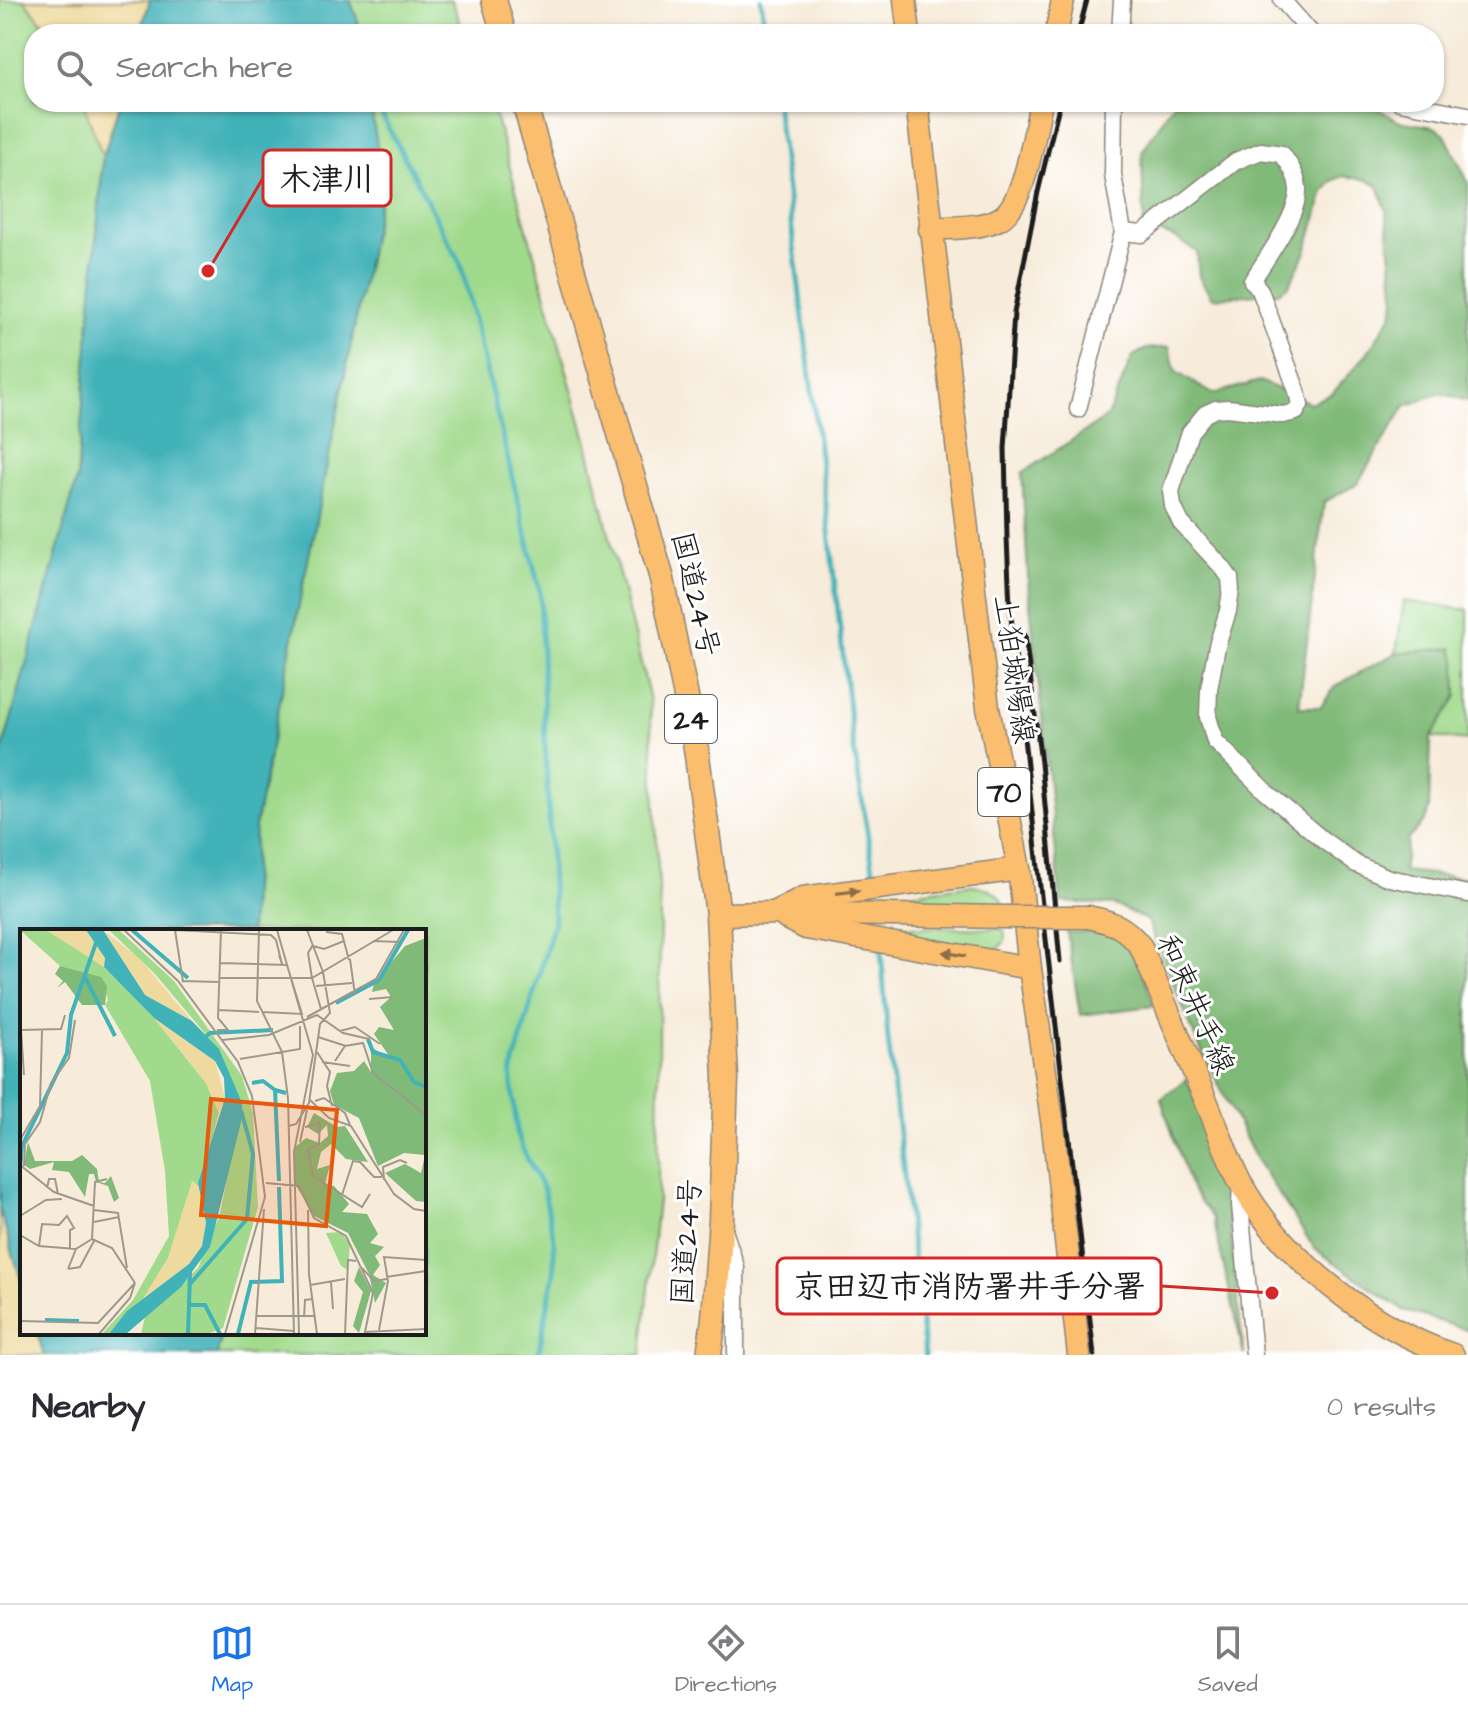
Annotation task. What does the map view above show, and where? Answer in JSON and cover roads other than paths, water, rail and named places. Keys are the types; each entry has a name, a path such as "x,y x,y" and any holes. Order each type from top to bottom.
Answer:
{"highway":[{"path":"494,0 501,24"},
{"name":"国道24号","path":"527,112 662,579 695,741 718,914 726,1078 721,1220 709,1355"}],"main road":[{"path":"905,0 908,24"},
{"path":"1058,24 1063,0"},
{"name":"上狛城陽線","path":"918,112 988,708 1019,869 1079,1355"},
{"path":"930,229 983,225 1002,218 1016,201 1039,112"},
{"path":"774,913 803,898 1019,869"},
{"path":"774,913 806,928 1030,968"},
{"name":"和束井手線","path":"718,914 1088,917 1113,922 1132,934 1141,947 1241,1182 1279,1238 1350,1301 1396,1330 1453,1355"}],"street":[{"path":"1121,24 1122,0"},
{"path":"1282,0 1303,24"},
{"path":"1444,110 1468,115"},
{"path":"1078,409 1123,232 1113,175 1114,112"},
{"path":"1123,232 1142,234 1236,161 1261,151 1282,154 1293,170 1298,189 1295,209 1252,281 1260,290 1300,405 1296,412 1283,415 1228,408 1205,414 1190,432 1171,491 1173,506 1181,523 1230,578 1228,611 1217,646 1209,689 1208,717 1215,741 1266,792 1356,864 1389,878 1468,894"},
{"path":"1241,1182 1240,1205 1254,1355"},
{"path":"721,1220 736,1267 736,1355"}],"water":[{"path":"150,0 350,0 358,24 143,24"},
{"path":"117,112 372,112 383,183 255,827 250,929 20,929 20,1276 0,1211 0,760 77,479 103,157"},
{"path":"38,1335 222,1335 217,1355 44,1355"}],"waterway":[{"path":"761,0 765,24"},
{"path":"380,112 461,265 540,592 554,922 511,1074 517,1133 544,1191 554,1239 554,1274 538,1355"},
{"path":"777,112 852,736 875,881"},
{"path":"881,950 888,1039 925,1355"}],"railway":[{"path":"1081,24 1087,0"},
{"path":"1058,112 1014,313 1005,448 1007,537 1010,607 1094,1355"},
{"path":"1025,635 1060,961"}],"place":[{"name":"木津川","path":"208,271"},
{"name":"京田辺市消防署井手分署","path":"1272,1293"}]}
